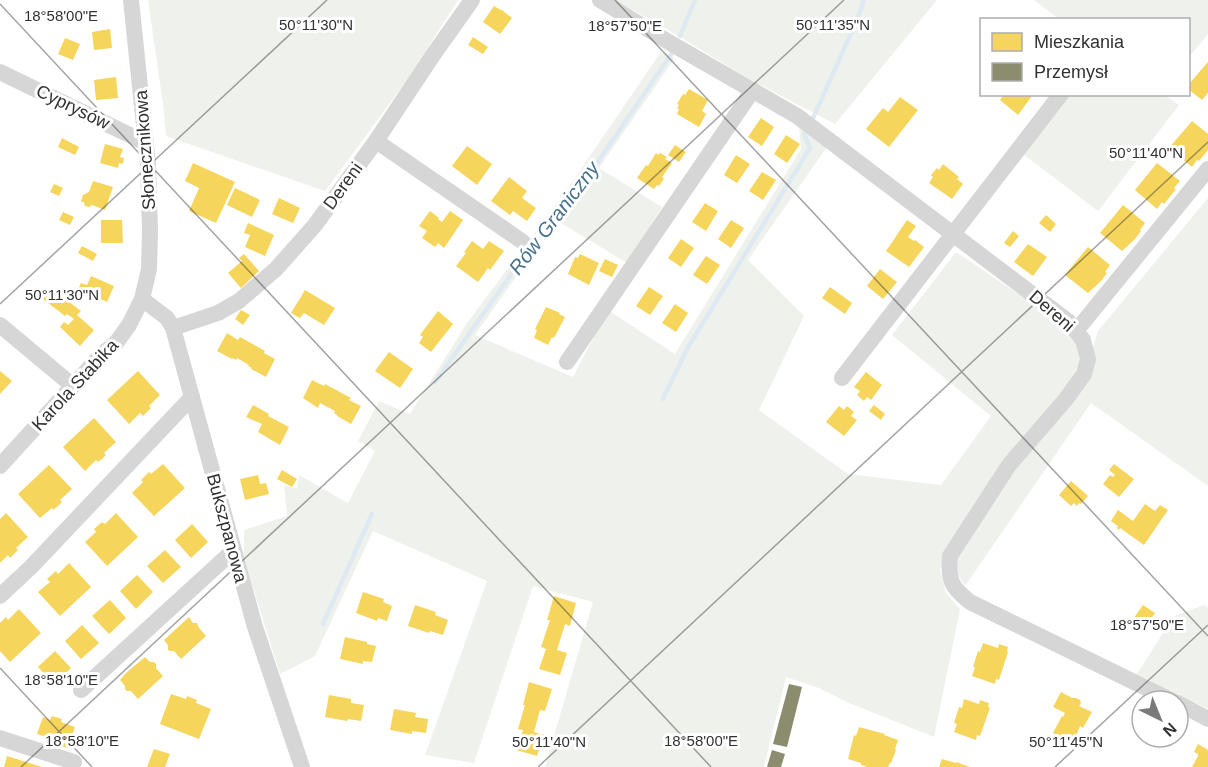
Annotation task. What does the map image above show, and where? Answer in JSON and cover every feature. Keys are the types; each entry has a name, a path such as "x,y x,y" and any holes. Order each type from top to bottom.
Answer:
{"street":[{"name":"Słonecznikowa","path":"131,0 148,164 149,270 142,299"},
{"name":"Dereni","path":"173,328 218,313 239,302 276,269 315,225 376,141 472,0"},
{"name":"Dereni","path":"600,0 797,116 1069,322 1083,340 1088,359 1083,374 1066,399 1009,465 950,556 949,573 956,591 970,602 1149,689"},
{"name":"Cyprysów","path":"0,72 146,143"},
{"path":"567,362 753,90"},
{"path":"842,378 1059,96"},
{"path":"376,141 523,242"},
{"path":"1076,331 1208,169"},
{"name":"Bukszpanowa","path":"142,299 167,318 173,328 255,627 302,767"},
{"name":"Karola Stabika","path":"0,466 102,354 116,343 129,326 142,299"},
{"path":"0,325 73,386"},
{"path":"0,596 31,567 192,397"},
{"path":"81,690 233,551"},
{"name":"Dereni","path":"1190,709 1208,718"},
{"path":"0,738 74,762"}],"shaded area":[{"path":"148,0 458,0 407,80 325,191 166,136"},
{"path":"614,0 937,0 835,124 749,79 662,26"},
{"path":"1034,0 1208,0 1208,34 1190,56 1190,18 1058,18"},
{"path":"661,52 675,58 599,168 662,207 627,263 556,220 475,335 573,377 608,310 675,354 801,149 799,128 827,147 748,260 804,316 759,410 848,474 941,485 991,416 892,335 956,252 1063,324 1077,342 1080,363 1060,400 950,546 940,570 946,593 960,609 934,737 849,703 819,688 786,677 764,767 545,767 593,602 533,586 474,763 425,755 487,581 373,531 315,656 280,674 244,559 244,530 287,516 284,485 297,489 299,475 348,503 375,451 358,441 379,401 410,414 467,323 570,185"},
{"path":"1068,96 1166,96 1179,105 1098,211 1023,154"},
{"path":"1208,198 1208,486 1091,403 965,586 958,575 958,555 1093,347 1098,331"},
{"path":"1204,605 1208,608 1208,709 1190,700 1190,689 1167,689 1137,674 1174,616"}],"building: Mieszkania":[{"path":"494,6 512,18 500,34 483,22"},
{"path":"110,29 112,48 94,50 92,32"},
{"path":"473,37 488,47 483,54 468,45"},
{"path":"65,38 80,44 73,60 58,54"},
{"path":"1208,62 1208,93 1202,100 1190,91 1190,83"},
{"path":"116,77 118,98 96,100 94,80"},
{"path":"689,89 708,100 702,111 706,114 699,127 677,114 679,105 677,104"},
{"path":"1003,96 1032,96 1018,115 1000,100"},
{"path":"900,97 918,110 889,147 866,129 883,108 888,112"},
{"path":"761,118 774,127 762,146 748,137"},
{"path":"1192,121 1208,134 1208,150 1192,167 1169,148"},
{"path":"786,135 800,144 787,163 774,154"},
{"path":"62,138 79,147 75,155 58,147"},
{"path":"105,144 123,149 120,157 124,158 123,164 119,163 118,168 100,163"},
{"path":"675,145 686,152 679,162 668,155"},
{"path":"467,146 492,164 477,185 452,166"},
{"path":"656,153 667,157 665,159 672,163 662,177 664,179 654,189 637,178"},
{"path":"736,155 750,164 737,183 724,175"},
{"path":"193,163 235,182 216,223 189,211 199,188 185,181"},
{"path":"1157,163 1180,181 1164,204 1162,202 1157,209 1135,190"},
{"path":"943,164 959,177 957,179 963,184 952,199 929,183 933,177 931,175"},
{"path":"762,172 776,180 763,200 749,191"},
{"path":"509,177 527,191 522,198 536,208 527,221 513,211 510,215 491,201"},
{"path":"93,181 113,187 105,210 92,205 85,206 84,202 81,202 83,195 89,192"},
{"path":"54,184 63,188 59,196 50,192"},
{"path":"235,188 260,200 252,217 227,205"},
{"path":"279,198 300,208 293,223 272,214"},
{"path":"705,203 718,211 706,231 692,222"},
{"path":"1123,205 1145,223 1135,239 1122,251 1100,233"},
{"path":"430,211 442,222 450,211 463,220 444,248 438,243 435,247 422,238 427,231 419,226"},
{"path":"63,212 74,217 70,225 59,220"},
{"path":"1046,215 1056,224 1050,232 1039,223"},
{"path":"101,220 122,220 123,243 101,243"},
{"path":"731,220 744,228 731,248 718,239"},
{"path":"907,220 916,226 908,237 924,247 909,267 886,251"},
{"path":"248,223 274,235 265,256 245,247 250,235 244,233"},
{"path":"1013,231 1019,236 1010,247 1004,243"},
{"path":"681,239 694,248 681,267 668,258"},
{"path":"472,241 483,249 489,241 504,251 478,282 456,266"},
{"path":"1028,244 1047,257 1033,276 1014,262"},
{"path":"82,246 97,254 93,261 78,253"},
{"path":"1088,247 1110,265 1101,281 1088,293 1065,275"},
{"path":"244,254 259,271 241,288 228,273 242,261 239,258"},
{"path":"580,254 599,263 589,285 568,274 575,257 578,258"},
{"path":"706,256 720,265 707,284 693,275"},
{"path":"605,259 618,265 612,277 599,271"},
{"path":"880,269 897,282 883,299 867,286"},
{"path":"91,276 114,286 107,302 78,289 81,283 87,285"},
{"path":"649,287 663,296 650,315 636,306"},
{"path":"830,287 852,303 845,314 822,298"},
{"path":"51,288 81,311 77,315 94,330 80,346 60,327 64,322 68,325 74,319 67,314 65,316 43,299"},
{"path":"305,290 335,308 324,325 304,313 300,318 291,313"},
{"path":"675,304 688,313 676,332 662,323"},
{"path":"546,307 565,317 548,345 534,338 537,330 535,329"},
{"path":"241,310 250,315 243,325 235,319"},
{"path":"438,311 453,324 431,352 419,343 423,337 420,335"},
{"path":"227,333 238,340 240,337 275,359 266,377 237,358 232,359 217,351"},
{"path":"389,352 413,369 400,388 375,371"},
{"path":"0,371 12,381 0,394"},
{"path":"138,371 160,395 143,416 140,413 129,424 107,400"},
{"path":"866,372 882,385 871,400 867,397 864,401 857,395 860,391 854,387"},
{"path":"312,380 324,386 325,384 361,406 351,424 337,416 335,411 320,403 318,408 303,398"},
{"path":"253,405 289,427 280,445 258,432 262,424 246,417"},
{"path":"874,405 885,414 881,420 869,411"},
{"path":"839,406 844,410 847,406 854,412 851,416 857,420 844,436 826,422"},
{"path":"94,418 116,442 104,453 106,455 102,459 98,462 96,460 85,471 63,447"},
{"path":"163,464 185,488 154,516 132,493 149,472 151,474"},
{"path":"1114,464 1134,479 1119,497 1103,484 1110,475 1113,477 1115,475 1109,470"},
{"path":"49,465 72,489 60,500 62,502 58,506 40,518 18,494"},
{"path":"282,470 297,479 292,487 277,479"},
{"path":"258,475 260,484 266,483 269,494 245,500 240,479"},
{"path":"1071,481 1088,496 1077,506 1074,503 1071,506 1059,495"},
{"path":"1145,504 1155,511 1160,505 1168,510 1144,545 1120,528 1119,530 1118,526 1111,521 1118,510 1133,521"},
{"path":"6,513 28,537 16,548 18,550 10,558 8,555 0,563 0,519"},
{"path":"116,513 138,537 107,566 85,542 96,532 94,529 102,522 105,524"},
{"path":"192,524 208,542 191,558 175,540"},
{"path":"165,550 181,567 163,583 147,566"},
{"path":"69,563 91,587 60,616 38,592 50,582 47,579 56,571 58,574"},
{"path":"137,575 153,592 136,609 120,591"},
{"path":"363,592 384,599 383,602 392,606 387,621 378,618 377,621 356,613"},
{"path":"554,596 576,603 570,626 565,624 557,650 567,653 560,675 539,669 546,649 541,647 550,620 547,620"},
{"path":"110,600 126,618 109,634 92,616"},
{"path":"415,605 436,612 435,615 448,620 443,635 408,626"},
{"path":"1143,605 1155,613 1146,627 1133,619"},
{"path":"19,609 41,633 10,662 0,651 0,623 6,617 8,620"},
{"path":"189,617 193,623 197,623 206,636 181,659 174,651 168,650 168,645 164,640"},
{"path":"82,625 99,643 81,659 65,641"},
{"path":"345,637 376,646 372,662 363,661 363,664 340,659"},
{"path":"983,643 998,648 999,644 1008,647 999,680 996,679 995,684 972,676 978,651 980,652"},
{"path":"55,651 71,668 54,684 38,667"},
{"path":"145,657 156,664 156,668 163,676 138,699 131,691 125,689 120,680"},
{"path":"529,682 552,689 545,711 540,710 534,732 544,735 537,756 516,750 523,730 518,729"},
{"path":"1061,692 1080,700 1079,706 1092,712 1083,728 1080,726 1073,743 1053,733 1065,713 1053,707"},
{"path":"171,694 186,699 187,696 197,700 196,703 211,709 199,739 160,724"},
{"path":"329,695 351,699 351,703 364,705 361,721 325,717"},
{"path":"964,699 979,704 980,700 989,703 990,708 980,736 977,735 976,740 954,732 957,724 954,723"},
{"path":"394,709 416,713 415,717 428,719 426,733 412,731 412,734 390,730"},
{"path":"52,716 75,727 68,748 52,743 53,739 37,734 43,717 50,720"},
{"path":"859,727 898,740 888,767 867,767 848,759 854,735 856,736"},
{"path":"1198,744 1208,750 1208,767 1192,767 1198,756 1194,752"},
{"path":"154,749 170,754 165,767 147,767"},
{"path":"7,756 42,767 4,767"},
{"path":"942,759 956,762 970,767 939,767"}],"building: Przemysł":[{"path":"789,684 802,687 787,747 773,744"},
{"path":"772,750 785,754 781,767 767,767"}],"waterway":[{"name":"Rów Graniczny","path":"680,36 695,0"},
{"path":"813,118 864,0"},
{"name":"Rów Graniczny","path":"435,382 559,207 597,163 672,53"},
{"path":"663,399 687,349 810,148 804,134"},
{"name":"Rów Graniczny","path":"323,624 372,514"}]}
